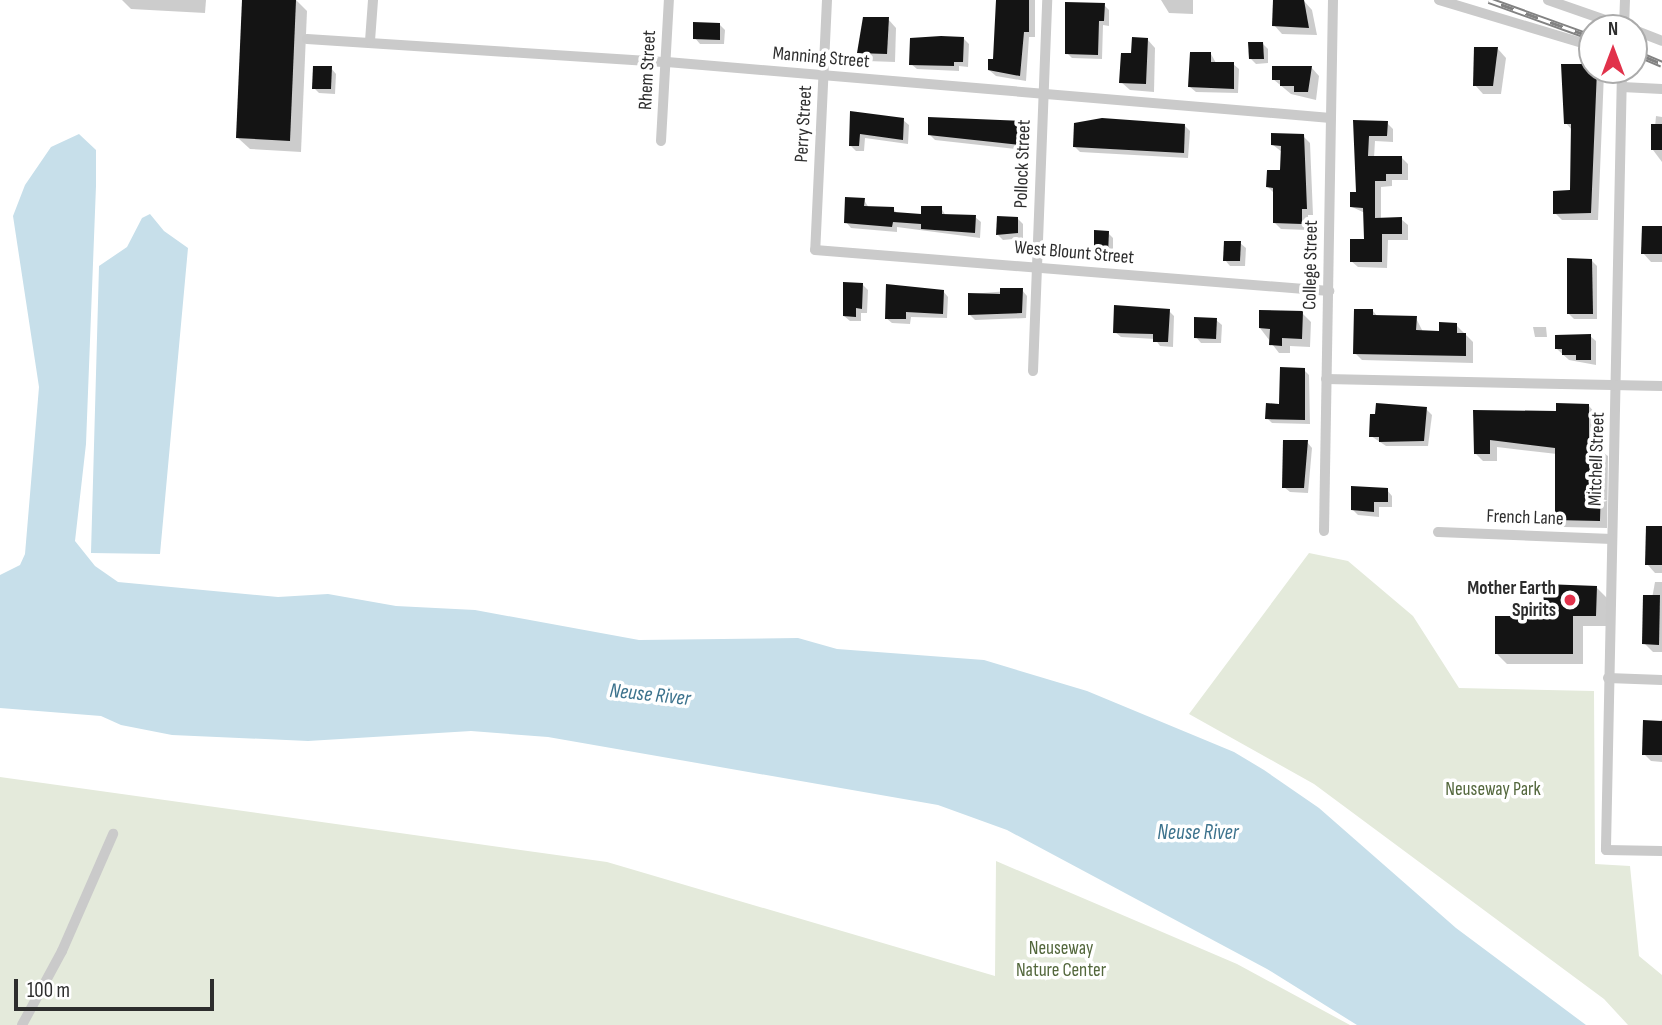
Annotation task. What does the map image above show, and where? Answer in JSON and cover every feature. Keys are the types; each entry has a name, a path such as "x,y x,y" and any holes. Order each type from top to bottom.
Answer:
{"street":[{"path":"370,41 373,0"},
{"name":"Rhem Street","path":"661,141 669,0"},
{"name":"Perry Street","path":"815,250 827,0"},
{"name":"Pollock Street","path":"1033,371 1047,0"},
{"name":"College Street","path":"1324,531 1333,0"},
{"path":"1439,0 1578,43"},
{"path":"1548,0 1588,14"},
{"name":"Manning Street","path":"307,40 370,41 667,62 1331,118"},
{"path":"1622,87 1662,89"},
{"name":"Mitchell Street","path":"1622,87 1618,384 1608,678 1606,850 1662,852"},
{"name":"West Blount Street","path":"815,250 1329,291"},
{"path":"1326,379 1662,386"},
{"name":"French Lane","path":"1438,532 1612,539"},
{"path":"1608,678 1662,680"},
{"path":"22,1025 62,951 113,835"}],"green space":[{"name":"Neuseway Park","path":"1309,553 1348,561 1413,616 1459,688 1594,691 1595,864 1630,866 1639,956 1662,975 1662,1025 1628,1025 1604,999 1314,784 1189,714"},
{"name":"Neuseway Nature Center","path":"0,777 607,862 995,976 996,861 1237,964 1350,1025 0,1025"}],"water":[{"name":"Neuse River","path":"79,134 96,150 96,186 86,444 75,541 95,566 118,582 278,597 328,594 396,606 475,610 639,640 798,638 837,649 984,660 1087,691 1234,752 1264,770 1319,808 1456,928 1586,1025 1357,1025 1267,969 1007,830 938,805 548,737 471,731 308,741 172,735 121,725 101,716 0,708 0,575 20,565 25,554 39,387 13,216 25,185 51,147"},
{"path":"150,214 164,231 188,248 160,554 91,553 99,266 127,247 142,218"}],"building":[{"path":"242,0 296,0 290,141 236,138"},
{"path":"996,0 1029,0 1029,32 1024,32 1020,76 988,70 988,59 993,59"},
{"path":"1273,0 1304,0 1309,28 1272,26"},
{"path":"1065,2 1105,3 1104,21 1099,21 1098,55 1065,54"},
{"path":"863,17 889,17 887,54 857,53"},
{"path":"693,22 720,23 720,40 693,39"},
{"path":"964,37 963,62 954,62 954,66 909,65 910,38"},
{"path":"1132,37 1148,38 1146,84 1119,83 1121,53 1131,53"},
{"path":"1248,42 1263,42 1264,59 1249,59"},
{"path":"1474,47 1498,47 1493,86 1473,86"},
{"path":"1190,52 1211,52 1211,62 1234,62 1234,89 1188,87"},
{"path":"1561,64 1578,64 1578,84 1596,84 1591,213 1553,214 1553,191 1570,190 1571,124 1564,124"},
{"path":"313,66 332,66 331,89 312,89"},
{"path":"1272,66 1312,66 1308,92 1294,92 1294,86 1280,86 1280,80 1272,80"},
{"path":"850,111 904,118 903,140 860,134 859,146 849,146"},
{"path":"928,117 1022,121 1021,145 928,135"},
{"path":"1102,118 1185,124 1184,153 1073,147 1074,123"},
{"path":"1353,120 1388,121 1387,136 1369,136 1368,156 1402,156 1402,174 1386,174 1386,181 1375,181 1375,218 1402,217 1402,234 1382,234 1382,262 1350,262 1350,239 1364,239 1363,208 1350,207 1350,192 1356,192"},
{"path":"1651,124 1662,124 1662,150 1651,150"},
{"path":"1271,133 1304,134 1307,209 1302,209 1302,224 1273,223 1273,188 1266,187 1267,170 1280,170 1281,146 1271,145"},
{"path":"845,197 865,198 864,206 894,207 894,212 921,214 921,206 942,206 942,214 976,215 975,233 921,229 921,224 893,222 892,227 844,223"},
{"path":"997,216 1018,217 1018,233 996,235"},
{"path":"1642,226 1662,226 1662,254 1641,254"},
{"path":"1094,230 1109,231 1108,254 1094,253"},
{"path":"1224,241 1241,241 1240,261 1223,261"},
{"path":"1567,258 1592,259 1593,314 1567,314"},
{"path":"843,282 863,283 862,309 856,308 856,317 843,316"},
{"path":"886,284 944,290 943,314 906,312 906,319 885,319"},
{"path":"1000,288 1023,288 1022,313 968,315 968,293 1000,294"},
{"path":"1114,305 1170,309 1168,342 1153,342 1153,334 1113,333"},
{"path":"1354,309 1373,309 1373,315 1417,316 1416,330 1439,331 1439,322 1457,323 1457,333 1466,333 1466,356 1353,354"},
{"path":"1259,310 1303,311 1302,339 1282,338 1282,346 1269,345 1270,329 1259,328"},
{"path":"1194,317 1217,318 1216,339 1194,338"},
{"path":"1591,334 1591,360 1576,360 1576,355 1562,355 1562,349 1555,349 1555,335"},
{"path":"1280,367 1305,368 1305,420 1265,419 1266,403 1279,404"},
{"path":"1376,403 1427,407 1424,441 1379,442 1379,437 1369,437 1370,414 1375,414"},
{"path":"1556,403 1589,404 1589,446 1602,447 1600,521 1555,520 1555,448 1490,440 1490,454 1474,454 1473,410 1556,411"},
{"path":"1283,440 1308,440 1304,488 1282,488"},
{"path":"1351,486 1388,488 1388,502 1374,502 1374,512 1351,510"},
{"path":"1646,526 1662,526 1662,565 1645,565"},
{"path":"1544,584 1597,586 1596,616 1573,616 1573,654 1495,654 1495,616 1543,616"},
{"path":"1643,595 1660,595 1659,645 1642,644"},
{"path":"1643,720 1662,721 1662,755 1642,755"}],"railway":[{"path":"1489,0 1578,32"},
{"path":"1648,58 1662,64"}],"place":[{"name":"Mother Earth Spirits","path":"1570,600"}]}
